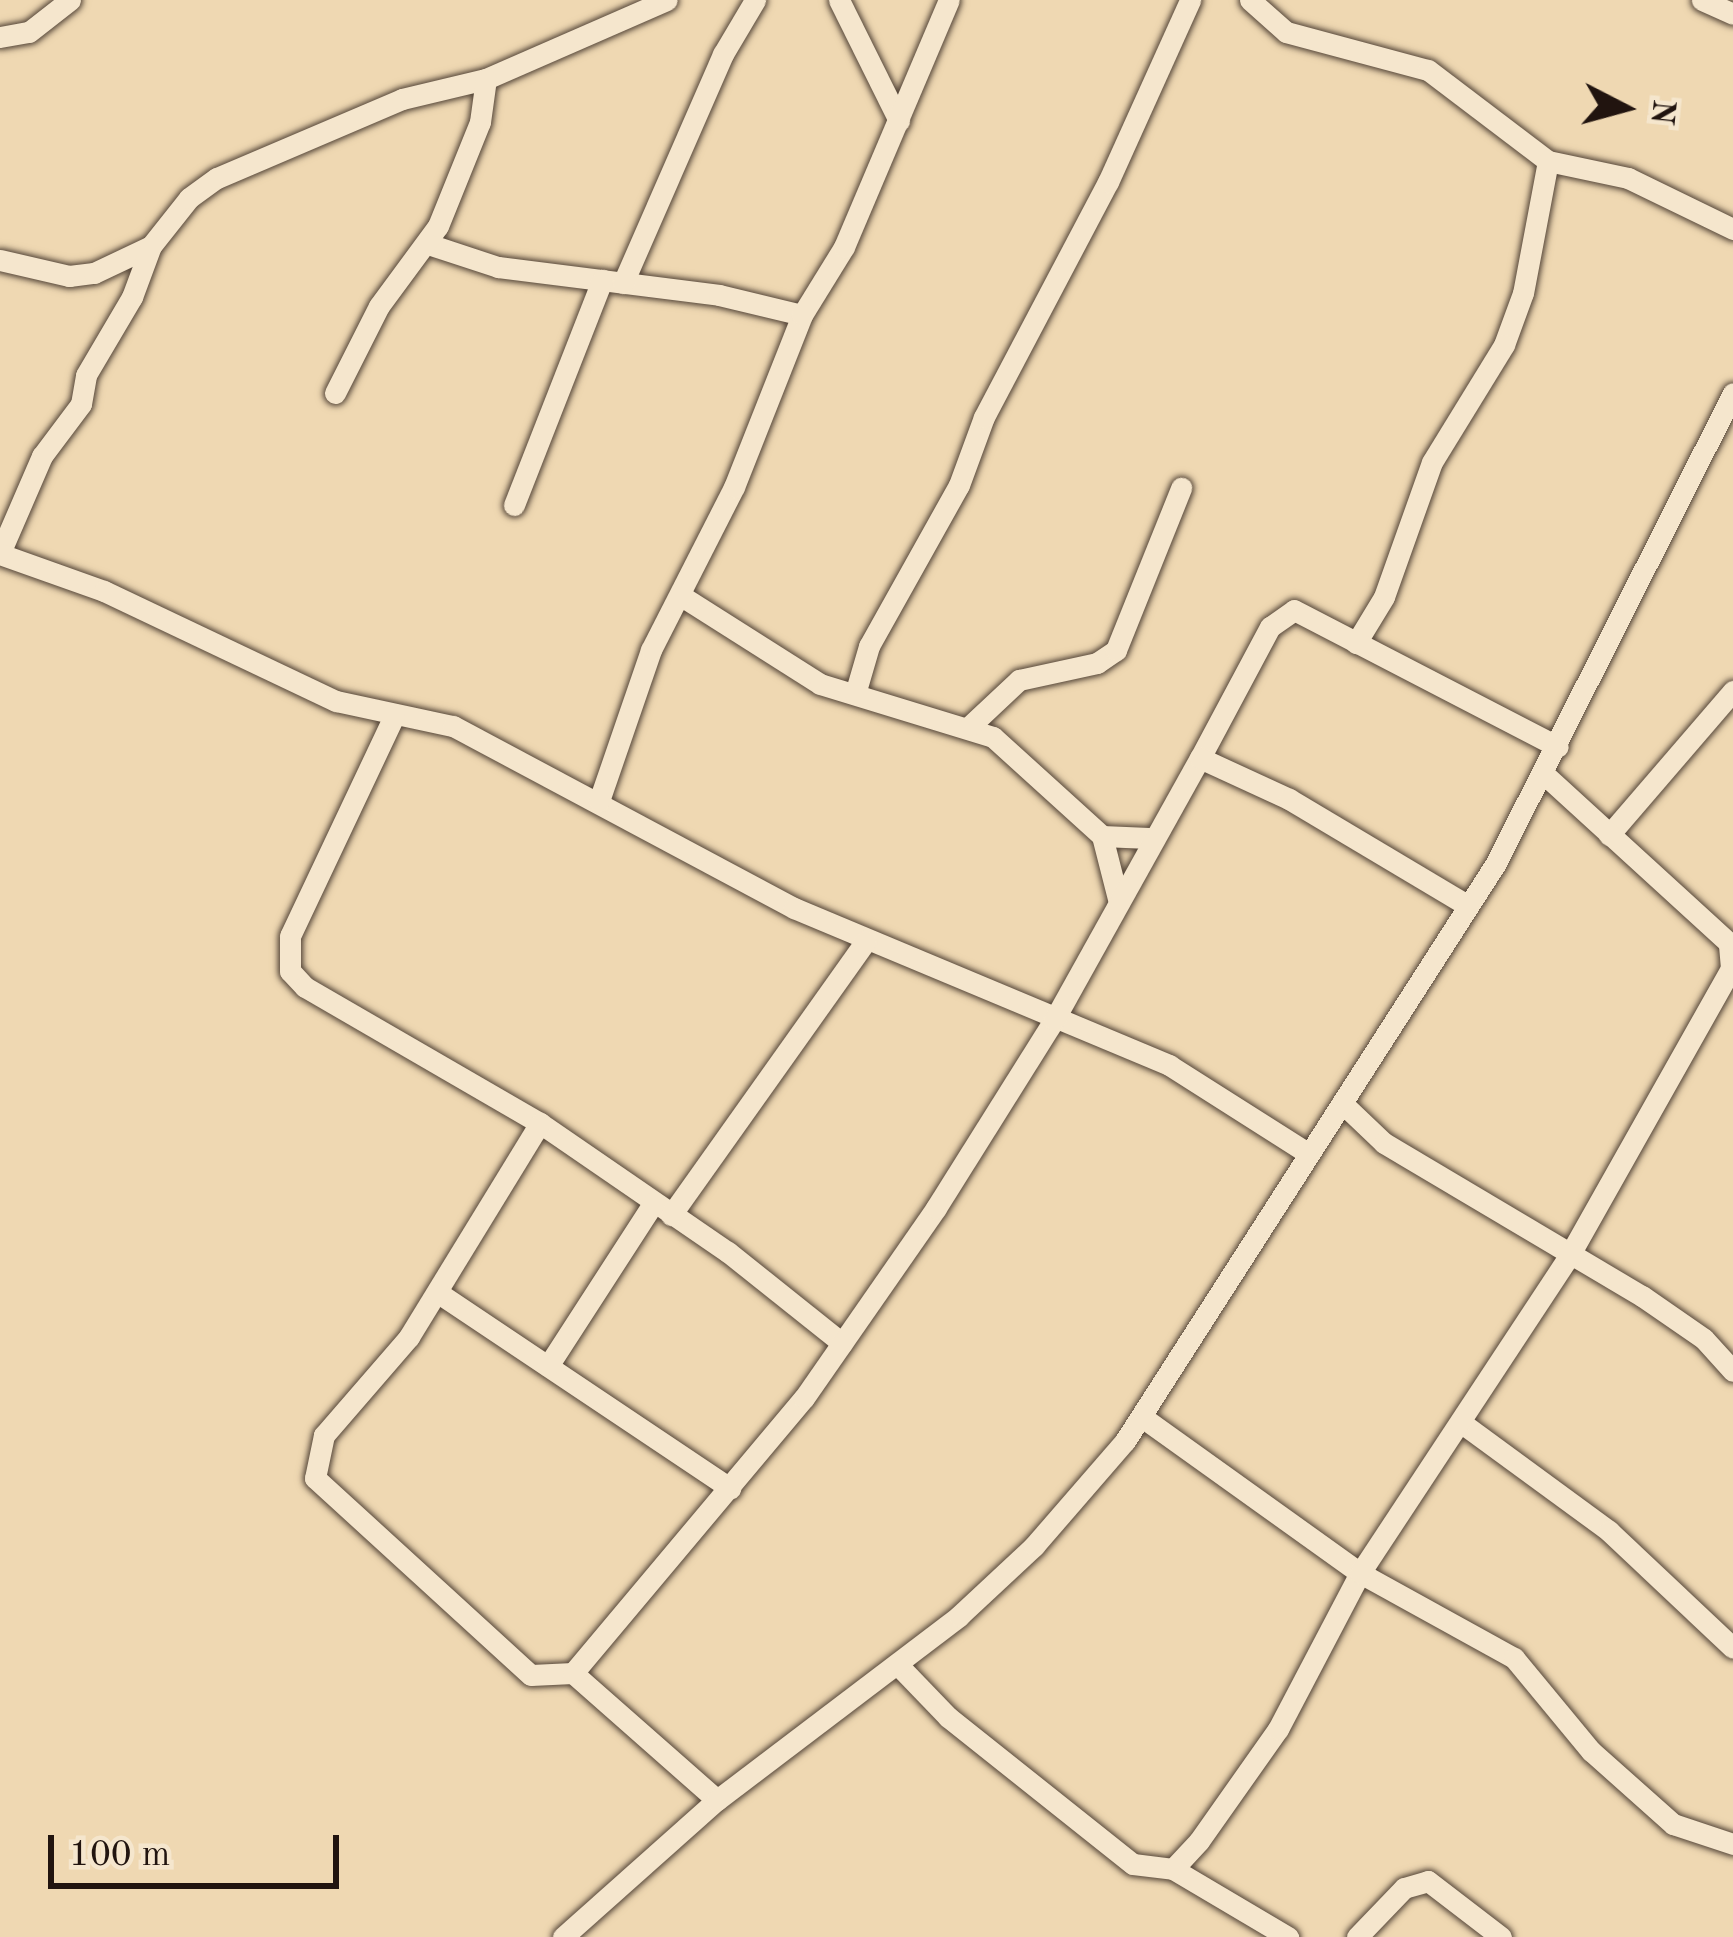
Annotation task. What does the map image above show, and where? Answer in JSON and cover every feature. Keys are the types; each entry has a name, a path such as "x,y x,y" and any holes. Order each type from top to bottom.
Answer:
{"street":[{"path":"0,37 29,32 70,0"},
{"path":"667,0 486,79 402,99 217,178 189,197 151,245 132,297 86,375 80,404 63,438 42,456 0,554 104,591 336,701 453,726 866,941 1168,1065 1306,1152"},
{"path":"514,505 612,281 734,29 755,0"},
{"path":"839,0 899,121"},
{"path":"599,801 651,650 682,597 802,315 844,247 949,0"},
{"path":"855,694 869,646 959,484 984,417 1108,182 1190,0"},
{"path":"1250,0 1286,32 1428,70 1548,161 1628,178 1733,229"},
{"path":"1702,0 1733,14"},
{"path":"335,392 379,306 428,244 480,122 486,79"},
{"path":"1356,643 1384,597 1432,462 1504,345 1523,292 1548,161"},
{"path":"428,244 498,267 612,281 802,315"},
{"path":"0,260 69,276 151,245"},
{"path":"563,1937 717,1800 898,1666 1034,1546 1142,1417 1546,776 1733,393"},
{"path":"971,724 1019,680 1097,663 1116,650 1181,488"},
{"path":"682,597 784,666 855,694 971,724 1045,778 1102,836 1118,899"},
{"path":"573,1673 730,1488 842,1342 1054,1020 1149,838 1185,793 1270,627 1294,610 1558,747"},
{"path":"1609,835 1733,691"},
{"path":"394,716 290,936 290,971 304,987 540,1123 842,1342"},
{"path":"1200,758 1289,799 1468,905"},
{"path":"1173,1869 1277,1729 1360,1573 1463,1424 1569,1256 1732,956 1715,928 1546,776"},
{"path":"1102,836 1149,838"},
{"path":"548,1366 866,941"},
{"path":"1342,1103 1384,1143 1642,1295 1704,1339 1733,1371"},
{"path":"540,1123 437,1292 370,1387 324,1435 315,1478 531,1675 573,1673 717,1800"},
{"path":"437,1292 730,1488"},
{"path":"1142,1417 1360,1573 1514,1658 1577,1736 1673,1824 1733,1844"},
{"path":"1463,1424 1609,1531 1733,1648"},
{"path":"898,1666 948,1717 1133,1864 1173,1869 1288,1937"},
{"path":"1357,1937 1404,1888 1428,1881 1501,1937"}]}
